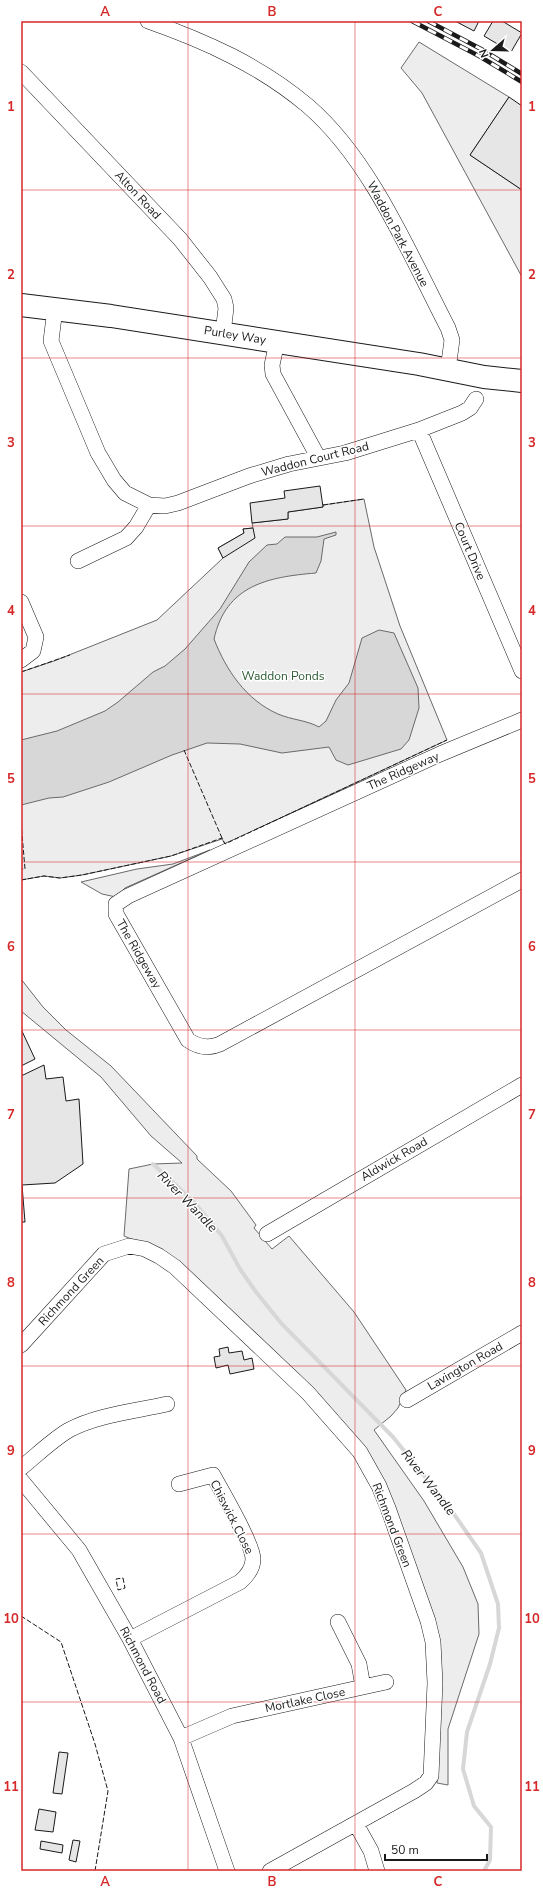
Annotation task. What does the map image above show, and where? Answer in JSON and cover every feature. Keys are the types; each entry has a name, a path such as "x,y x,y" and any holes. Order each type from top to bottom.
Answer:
{"highway":[{"name":"Purley Way","path":"21,305 223,333 448,369 484,377 522,381"}],"street":[{"name":"Waddon Park Avenue","path":"148,21 191,37 241,60 287,90 308,107 328,127 347,150 379,196 448,328 452,340 448,369"},
{"name":"Alton Road","path":"21,72 180,239 210,276 224,299 226,308 223,333"},
{"name":"Waddon Court Road","path":"55,309 51,341 98,453 105,467 121,489 133,499 149,505 165,506 178,503 249,476 318,457 366,448 419,430 462,413 470,408 476,399"},
{"path":"277,342 272,365 273,374 318,457"},
{"name":"Court Drive","path":"419,430 522,672"},
{"path":"78,561 126,538 136,527 149,505"},
{"path":"21,602 36,637 33,651 21,660"},
{"name":"The Ridgeway","path":"522,720 440,754 128,896 116,904 116,914 188,1040 200,1047 209,1048 220,1044 522,880"},
{"name":"Aldwick Road","path":"267,1234 522,1085"},
{"name":"Richmond Green","path":"21,1345 104,1254 129,1246 145,1248 175,1267 323,1408 360,1452 378,1486 388,1508 428,1621 433,1642 436,1684 431,1776 426,1783 414,1791 270,1871"},
{"name":"Lavington Road","path":"408,1400 522,1333"},
{"path":"21,1468 68,1431 77,1426 98,1419 167,1404"},
{"name":"Chiswick Close","path":"130,1639 240,1582 246,1577 252,1566 251,1549 213,1476 179,1484"},
{"name":"Richmond Road","path":"21,1480 79,1550 130,1639 181,1738 227,1871"},
{"path":"338,1622 359,1664 363,1687"},
{"name":"Mortlake Close","path":"181,1738 232,1716 386,1682"},
{"path":"356,1824 371,1851 377,1871"}],"shaded area":[{"path":"419,42 509,97 470,155 522,190 522,277 422,93 401,68"},
{"name":"Waddon Ponds","path":"364,499 374,547 400,626 447,740 225,844 222,839 171,856 82,875 60,878 44,876 21,880 21,672 54,661 157,620 223,558 218,548 244,533 243,529 253,528 252,523 288,519 288,512"},
{"name":"Waddon Ponds","path":"336,532 336,535 324,539 321,561 316,573 282,577 266,581 239,595 228,606 220,621 214,639 231,673 238,683 256,701 278,714 319,727 326,721 336,700 349,683 362,638 379,630 394,633 418,688 419,708 409,740 401,749 348,765 336,760 329,747 282,753 240,744 207,743 172,755 109,782 63,797 49,798 21,805 21,740 57,731 105,711 118,702 153,672 165,666 185,649 220,609 249,562 267,545 277,544 285,537 317,537"},
{"path":"210,850 125,888 116,897 102,894 81,882 137,869 173,864"},
{"path":"21,979 43,1007 66,1030 111,1066 197,1156 197,1159 231,1191 256,1225 254,1228 272,1249 289,1236 354,1312 406,1390 398,1408 374,1430 424,1501 463,1567 478,1604 479,1634 448,1729 448,1785 437,1783 441,1676 359,1447 158,1250 124,1236 129,1169 153,1164 182,1163 151,1136 101,1077 21,1011"}],"building":[{"path":"455,21 479,21 474,31"},
{"path":"493,21 502,21 522,33 511,52 484,36"},
{"path":"509,97 522,106 522,190 470,155"},
{"path":"320,486 323,507 288,512 288,519 252,523 250,503 285,498 284,491"},
{"path":"253,528 255,538 223,558 218,548 244,533 243,529"},
{"path":"21,1029 35,1059 21,1066"},
{"path":"44,1065 46,1079 63,1077 66,1101 79,1099 83,1164 55,1183 22,1185 25,1222 21,1222 21,1076"},
{"path":"228,1347 229,1353 242,1351 244,1360 252,1358 254,1369 230,1374 228,1365 216,1368 214,1357 220,1356 219,1349"},
{"path":"59,1752 68,1753 62,1794 53,1793"},
{"path":"39,1809 56,1812 53,1832 35,1830"},
{"path":"73,1840 80,1841 76,1862 69,1860"},
{"path":"41,1841 63,1845 62,1853 40,1849"}],"waterway":[{"name":"River Wandle","path":"153,1164 194,1202 222,1236 240,1269 281,1323 393,1437 447,1504 481,1553 498,1604 499,1628 490,1664 467,1732 463,1769 474,1806 491,1827 490,1860 484,1871"}],"railway":[{"path":"412,21 479,56 522,82"},
{"path":"428,21 481,49 522,74"}],"fence":[{"path":"323,505 364,499"},
{"path":"21,672 70,655"},
{"path":"21,880 44,876 60,878 82,875 171,856 222,838 225,844 447,740"},
{"path":"184,750 222,838"},
{"path":"21,822 25,869 21,869"},
{"path":"123,1578 125,1588 118,1590 116,1579 123,1578"},
{"path":"21,1616 61,1642 95,1744 108,1791 95,1871"}]}
